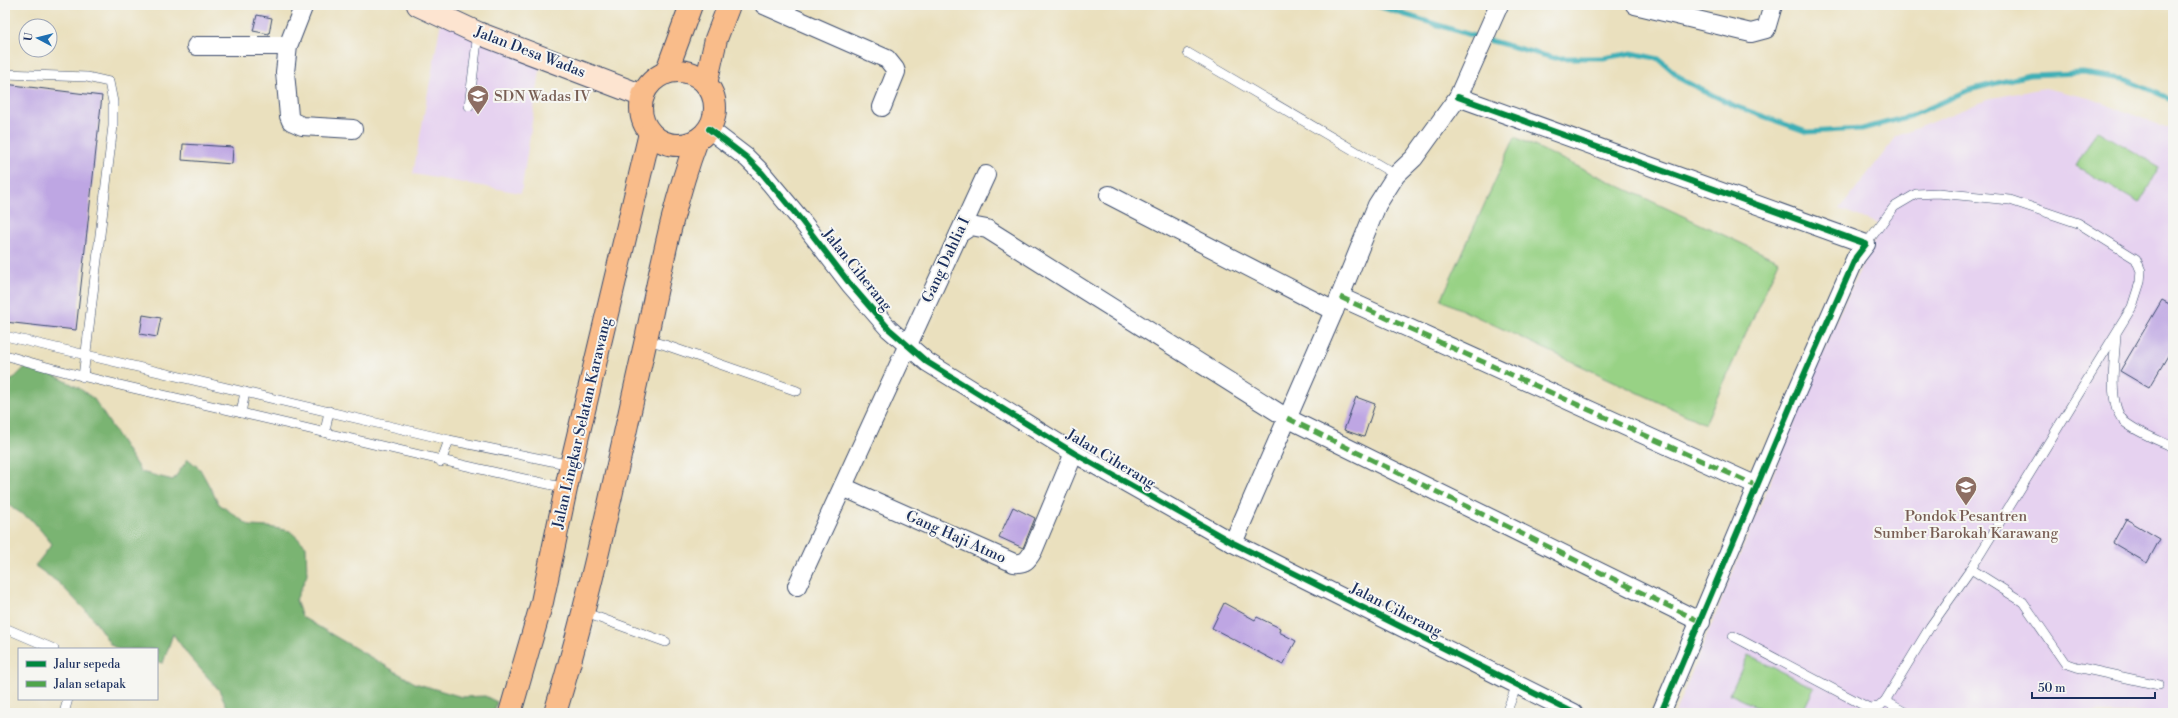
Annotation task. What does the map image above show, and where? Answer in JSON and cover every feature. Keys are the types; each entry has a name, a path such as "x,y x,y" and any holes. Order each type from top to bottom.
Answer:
{"main road":[{"name":"Jalan Desa Wadas","path":"418,5 478,33 643,96"},
{"path":"666,73 691,5"},
{"path":"706,84 716,39 730,5"},
{"path":"555,713 583,612 676,204 703,134 715,114 713,98 706,84 693,74 680,71 666,73 656,78 648,86 643,96 642,116 650,133 660,141 673,145 686,145 703,134"},
{"name":"Jalan Lingkar Selatan Karawang","path":"510,713 542,602 571,465 650,133"}],"street":[{"path":"304,5 288,46 285,72 288,111 291,121 302,126 353,129"},
{"path":"764,5 887,59 896,72 882,108"},
{"path":"1234,543 1337,304 1377,205 1396,175 1414,158 1458,97 1500,5"},
{"path":"1635,5 1751,33 1766,29 1773,5"},
{"path":"196,46 288,46"},
{"path":"1458,97 1866,244 1856,256 1661,713"},
{"name":"Jalan Ciherang","path":"703,134 747,158 761,172 850,284 889,329 927,362 1074,452 1234,543 1574,713"},
{"name":"Gang Dahlia I","path":"797,586 906,345 986,175"},
{"path":"1109,195 1337,304 1757,486"},
{"path":"959,234 971,226 987,229 1287,418 1701,622"},
{"name":"Gang Haji Atmo","path":"843,487 1020,564 1029,559 1033,551 1074,452"}],"lane":[{"path":"470,106 478,33"},
{"path":"1188,53 1396,175"},
{"path":"5,74 87,77 109,82 113,126 83,377"},
{"path":"1733,636 1869,708 1879,707 1885,701 1930,627 1971,569 2116,333 2137,295 2141,271 2136,259 2067,218 1998,197 1938,192 1916,194 1894,207 1866,244"},
{"path":"2116,333 2113,391 2116,407 2120,416 2126,423 2173,447"},
{"path":"5,336 449,440 571,465"},
{"path":"646,340 665,345 797,391"},
{"path":"5,355 83,377 325,432 441,462 566,488"},
{"path":"241,413 245,392"},
{"path":"325,432 329,411"},
{"path":"441,462 449,440"},
{"path":"1971,569 2024,602 2065,663 2159,685"},
{"path":"583,612 666,642"},
{"path":"5,628 52,648"},
{"path":"1506,713 1517,685"},
{"path":"64,713 68,700"},
{"path":"1885,701 1906,713"}],"shaded area":[{"name":"SDN Wadas IV","path":"442,16 542,58 521,193 413,174"},
{"name":"Pondok Pesantren Sumber Barokah Karawang","path":"2045,88 2089,98 2173,130 2173,699 2169,713 1675,713 1839,314 1881,225 1840,209 1897,136 1992,98"}],"green space":[{"path":"2097,130 2160,167 2139,203 2076,166"},
{"path":"1515,137 1779,261 1705,424 1441,300"},
{"path":"32,366 50,373 79,388 94,399 141,472 173,480 188,459 200,469 219,504 250,526 269,527 290,531 306,546 307,575 296,600 302,617 415,683 462,697 485,696 497,702 494,713 230,713 219,690 188,655 173,634 163,663 158,662 158,648 116,648 111,645 92,617 59,583 35,566 52,544 33,521 5,503 5,380 12,380 24,368"},
{"path":"1748,655 1814,688 1802,713 1770,713 1730,694"}],"building":[{"path":"257,15 272,18 269,34 253,31"},
{"path":"5,84 102,96 76,330 5,322"},
{"path":"183,144 233,147 232,164 182,160"},
{"path":"2162,300 2173,306 2173,347 2149,388 2120,371"},
{"path":"143,315 161,318 157,337 140,334"},
{"path":"1356,397 1375,404 1364,437 1344,430"},
{"path":"1013,507 1035,518 1023,548 999,537"},
{"path":"2126,519 2160,539 2147,563 2113,543"},
{"path":"1224,603 1255,620 1257,617 1280,628 1279,632 1296,641 1283,665 1212,628"}],"waterway":[{"path":"1374,5 1480,38"},
{"path":"1488,40 1554,58 1604,58 1632,53 1659,59 1684,81 1735,106 1807,132 1862,129 1911,116 1969,90 2029,75 2083,73 2124,79 2173,100"}],"marked path":[{"path":"1340,297 1757,486"},
{"path":"1287,418 1701,622"}],"cycle path":[{"path":"1458,97 1866,244 1856,257 1794,398 1661,713"},
{"path":"709,129 747,158 761,172 801,220 850,284 889,329 927,362 1074,453 1233,543 1574,713"}],"place":[{"name":"SDN Wadas IV","path":"478,116"},
{"name":"Pondok Pesantren Sumber Barokah Karawang","path":"1966,506"}]}
